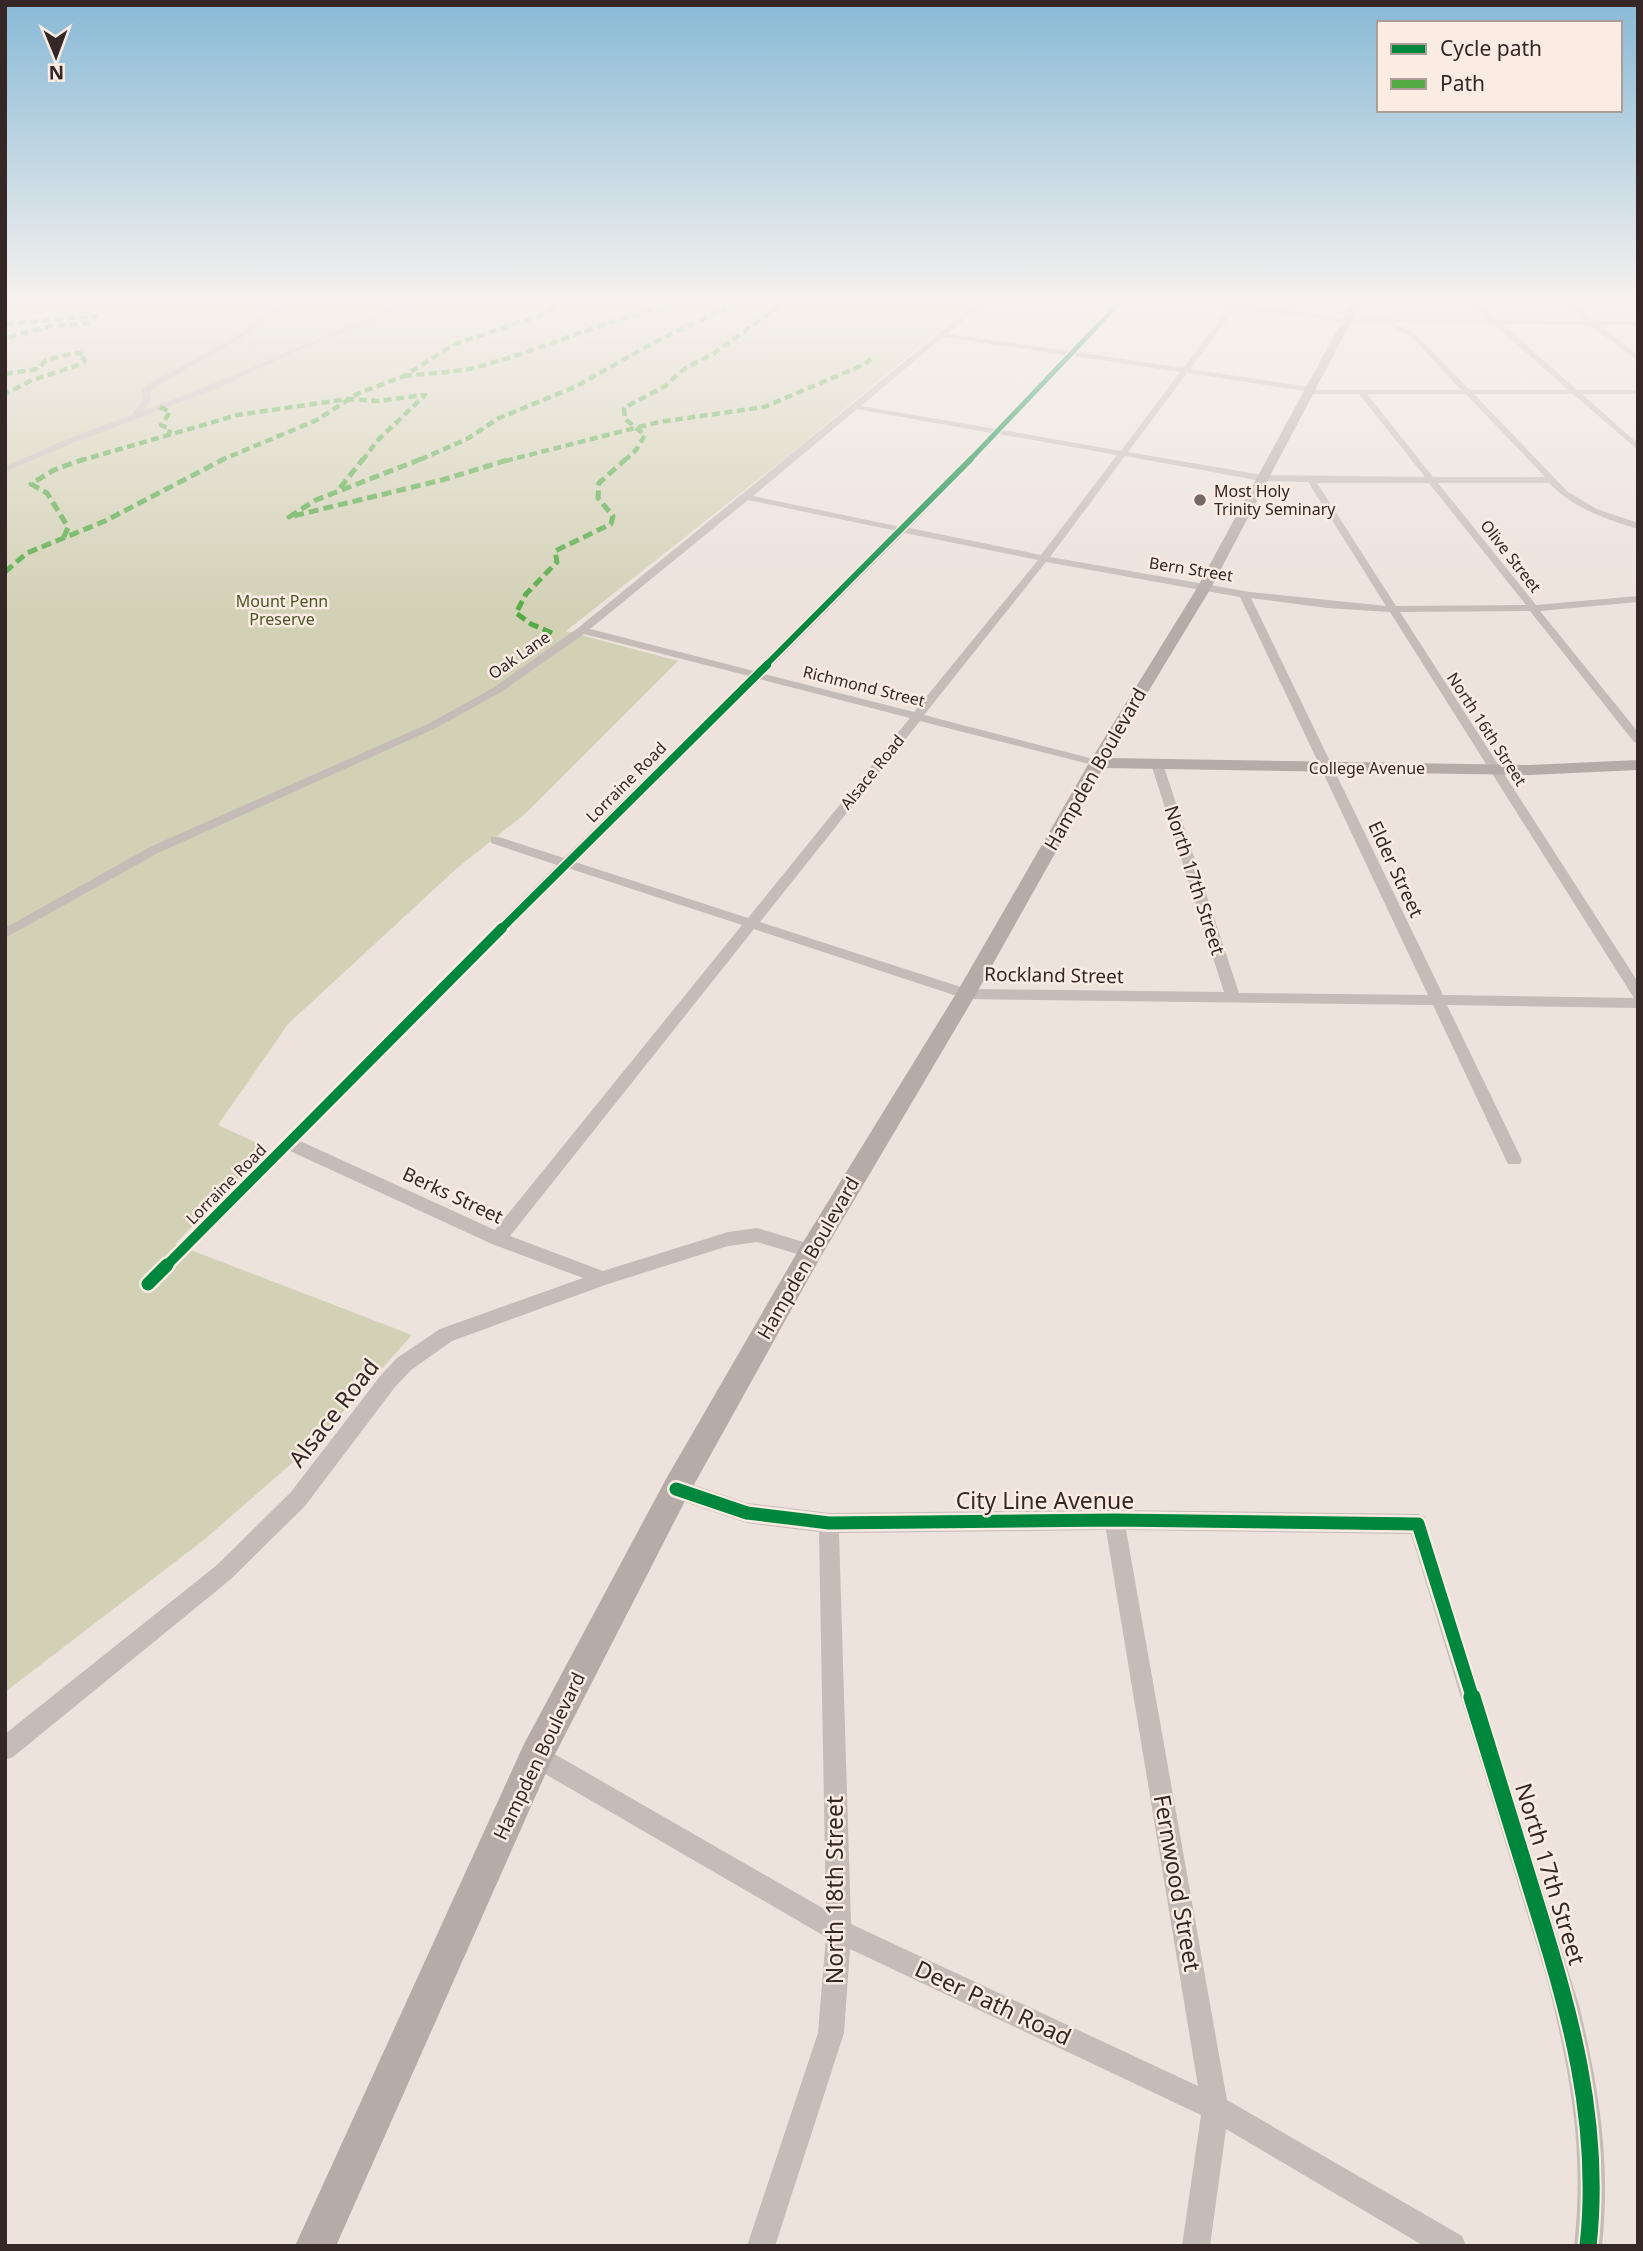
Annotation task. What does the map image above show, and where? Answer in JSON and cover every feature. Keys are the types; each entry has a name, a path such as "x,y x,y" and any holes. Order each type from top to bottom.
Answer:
{"main road":[{"name":"Hampden Boulevard","path":"314,2246 536,1756 676,1489 811,1251 966,994 1097,763 1204,588 1301,404"},
{"name":"College Avenue","path":"1097,763 1539,769 1638,765"}],"street":[{"path":"133,417 143,404"},
{"path":"5,470 169,404"},
{"name":"Oak Lane","path":"5,934 154,850 450,716 506,684 582,630 860,404"},
{"name":"Lorraine Road","path":"148,1284 566,863 903,530 1023,404"},
{"name":"Alsace Road","path":"498,1239 1044,558 1160,404"},
{"name":"Olive Street","path":"1370,404 1638,740"},
{"path":"1479,404 1565,494 1586,508 1638,526"},
{"path":"1588,404 1638,448"},
{"path":"856,407 1262,478 1552,480"},
{"name":"North 16th Street","path":"1311,480 1638,994"},
{"name":"Bern Street","path":"747,498 1204,588 1308,603 1392,608 1533,608 1638,599"},
{"name":"Elder Street","path":"1244,594 1514,1160"},
{"name":"Richmond Street","path":"582,630 1097,763"},
{"name":"North 17th Street","path":"1157,764 1233,997"},
{"name":"Rockland Street","path":"495,840 966,994 1638,1003"},
{"name":"Berks Street","path":"289,1143 498,1239 603,1279"},
{"name":"Alsace Road","path":"5,1749 233,1563 298,1499 388,1381 404,1364 446,1335 603,1279 728,1239 757,1235 811,1251"},
{"name":"City Line Avenue","path":"676,1489 747,1513 829,1523 1115,1520 1418,1524"},
{"name":"Fernwood Street","path":"1115,1520 1215,2108 1196,2246"},
{"name":"North 18th Street","path":"761,2246 831,2033 839,1931 829,1523"},
{"name":"North 17th Street","path":"1418,1524 1560,1979 1577,2049 1588,2118 1593,2190 1588,2246"},
{"name":"Deer Path Road","path":"536,1756 839,1931 1215,2108 1452,2246"}],"green space":[{"name":"Mount Penn Preserve","path":"5,404 851,404 566,631 678,661 526,813 456,869 288,1024 218,1125 268,1148 175,1244 412,1335 314,1444 205,1539 5,1692"}],"marked path":[{"path":"64,537 68,527 47,493 31,484 54,470 100,453 237,415 313,404"},
{"path":"5,572 27,553 105,521 202,468 317,420 342,404"},
{"path":"340,488 378,440 416,404"},
{"path":"533,404 487,424 467,439 305,505 289,517 442,480 540,450 659,422 771,404"},
{"path":"552,633 531,624 516,613 526,594 557,562 555,551 611,524 613,516 598,498 599,483 636,450 645,435 625,419 624,408 631,404"},
{"path":"160,407 170,412 161,425 170,429 169,434"}],"cycle path":[{"path":"148,1284 566,863 903,530 1023,404"},
{"path":"676,1489 747,1513 829,1523 1114,1520 1418,1524 1560,1979 1573,2031 1584,2085 1593,2165 1588,2246"}],"place":[{"name":"Most Holy Trinity Seminary","path":"1200,500"}]}
